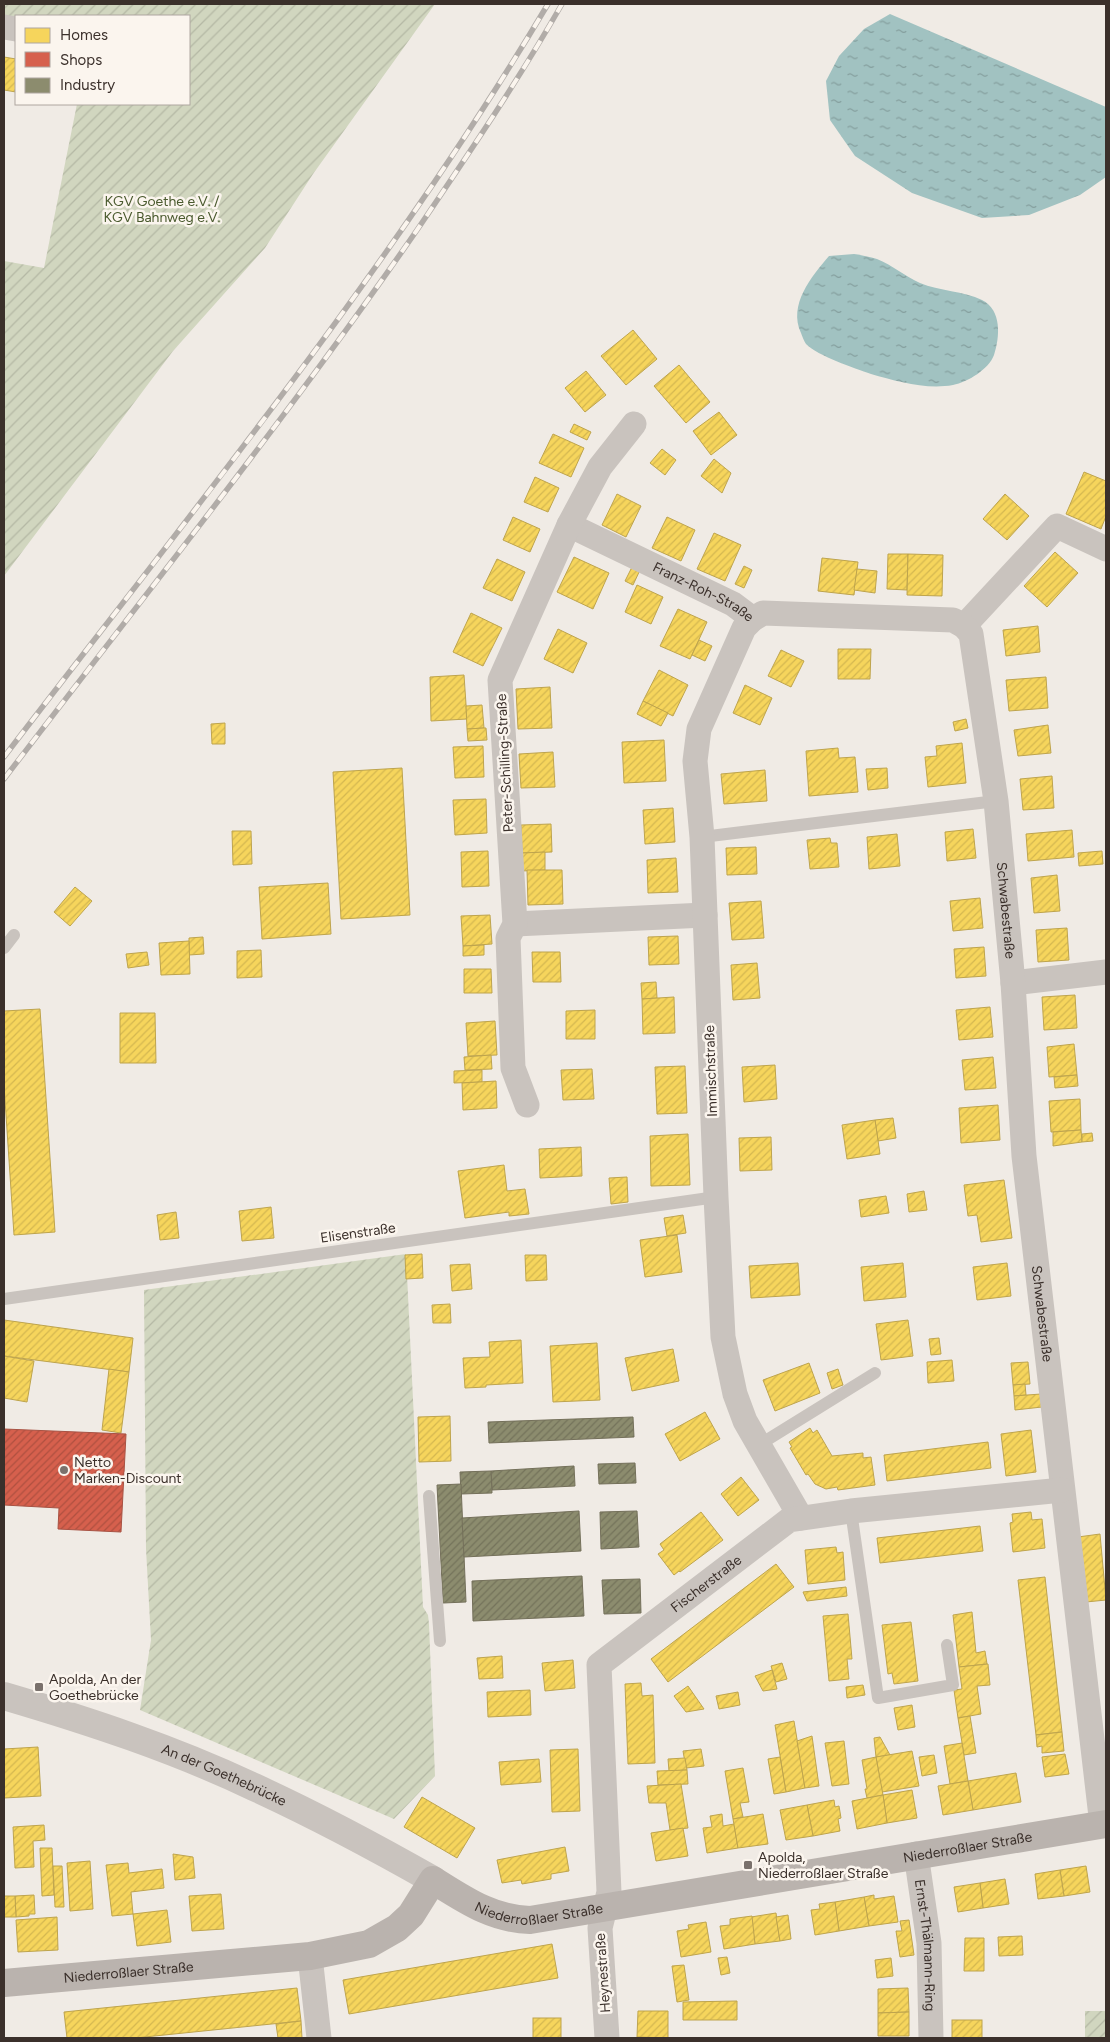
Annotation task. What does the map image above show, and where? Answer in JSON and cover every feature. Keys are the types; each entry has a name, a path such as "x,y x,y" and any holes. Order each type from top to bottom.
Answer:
{"main road":[{"name":"Niederroßlaer Straße","path":"4,1983 310,1956 369,1944 382,1938 411,1915 433,1880 479,1907 511,1919 530,1920 1104,1824"}],"street":[{"path":"569,525 600,467 634,424"},
{"name":"Franz-Roh-Straße","path":"569,525 733,604 753,619 763,614 953,620 964,626"},
{"name":"Peter-Schilling-Straße","path":"526,1105 514,1068 508,938 515,924 500,680 569,525"},
{"path":"964,626 1057,526 1106,550"},
{"name":"Immischstraße","path":"753,619 744,628 698,728 695,761 702,837 723,1337 735,1394 746,1421 801,1518"},
{"name":"Schwabestraße","path":"964,626 971,634 996,801 1013,983 1024,1156 1062,1490 1104,1824"},
{"path":"515,924 705,915"},
{"path":"1013,983 1106,972"},
{"name":"Fischerstraße","path":"605,1908 609,1892 599,1665 789,1520 852,1511 1062,1490"},
{"name":"An der Goethebrücke","path":"4,1696 102,1727 254,1787 369,1845 433,1880"},
{"name":"Ernst-Thälmann-Ring","path":"916,1854 929,1943 931,2038"},
{"name":"Heynestraße","path":"605,1908 600,1928 607,2038"},
{"path":"310,1956 319,2038"}],"lane":[{"path":"702,837 996,801"},
{"path":"4,948 14,935"},
{"name":"Elisenstraße","path":"4,1299 716,1197"},
{"path":"759,1445 875,1373"},
{"path":"429,1496 440,1641"},
{"path":"852,1511 878,1698 953,1685 948,1645"}],"green space":[{"name":"KGV Goethe e.V. / KGV Bahnweg e.V.","path":"4,4 435,4 313,174 265,248 173,351 4,576 4,261 44,268 77,105 190,105 190,15 15,15 15,19 4,16"},
{"path":"406,1254 423,1607 428,1615 429,1624 435,1776 394,1819 140,1710 151,1640 146,1549 144,1290"},
{"path":"1085,2011 1106,2011 1106,2038 1085,2038"}],"water":[{"path":"890,14 1106,107 1106,177 1080,195 1029,215 982,218 912,193 855,156 830,120 826,81 839,56 864,29"},
{"path":"854,254 877,259 920,283 975,297 989,304 996,317 998,332 994,355 988,365 971,378 953,385 922,386 871,374 827,357 806,344 798,323 797,312 803,292 829,256"}],"building: Homes":[{"path":"4,57 15,59 15,92 4,90"},
{"path":"633,330 657,359 626,385 601,356"},
{"path":"679,365 710,402 686,423 654,386"},
{"path":"586,371 606,395 585,412 565,388"},
{"path":"719,412 737,435 711,455 693,431"},
{"path":"574,424 591,432 587,440 570,432"},
{"path":"553,434 584,448 571,477 539,463"},
{"path":"662,449 676,460 665,475 650,463"},
{"path":"714,459 731,473 722,493 701,476"},
{"path":"1084,472 1106,481 1106,516 1101,529 1066,514"},
{"path":"535,477 559,488 548,512 524,502"},
{"path":"617,494 641,506 626,537 602,525"},
{"path":"1005,494 1029,516 1007,540 983,519"},
{"path":"513,517 540,529 530,552 503,540"},
{"path":"667,517 695,530 681,561 652,548"},
{"path":"714,533 741,545 725,581 697,569"},
{"path":"1055,552 1078,573 1047,607 1024,586"},
{"path":"888,554 908,554 907,590 887,589"},
{"path":"908,554 943,555 942,596 907,595"},
{"path":"574,557 609,573 593,609 557,592"},
{"path":"822,558 858,562 854,595 818,591"},
{"path":"497,559 525,572 512,601 483,588"},
{"path":"744,566 752,570 744,588 735,584"},
{"path":"632,567 640,570 633,585 625,581"},
{"path":"857,569 877,571 875,593 854,590"},
{"path":"637,585 663,597 651,624 625,612"},
{"path":"678,609 707,622 690,659 660,646"},
{"path":"471,613 502,628 483,666 453,652"},
{"path":"1038,626 1040,652 1006,656 1003,630"},
{"path":"558,629 587,643 573,673 544,659"},
{"path":"699,640 712,646 705,661 692,655"},
{"path":"838,649 871,649 870,679 838,679"},
{"path":"781,650 804,661 791,687 768,676"},
{"path":"659,670 688,685 673,716 643,701"},
{"path":"464,675 467,719 431,721 430,677"},
{"path":"1046,677 1048,708 1009,711 1006,680"},
{"path":"745,685 772,698 760,725 733,713"},
{"path":"550,687 552,728 518,729 516,689"},
{"path":"643,701 668,713 661,726 637,714"},
{"path":"482,705 484,728 467,729 466,706"},
{"path":"966,719 968,728 955,731 953,722"},
{"path":"225,723 225,744 212,744 211,724"},
{"path":"1048,725 1051,753 1018,756 1014,730"},
{"path":"486,728 487,740 468,741 467,729"},
{"path":"664,740 666,781 624,783 622,742"},
{"path":"962,743 966,783 928,787 925,757 937,756 936,746"},
{"path":"483,746 484,777 455,778 453,747"},
{"path":"838,748 839,758 855,757 858,792 809,796 806,751"},
{"path":"553,752 555,787 521,788 519,754"},
{"path":"402,768 410,915 341,919 333,772"},
{"path":"887,768 888,788 868,790 866,769"},
{"path":"765,770 767,801 724,804 721,774"},
{"path":"1052,776 1054,808 1023,810 1020,779"},
{"path":"486,799 487,833 455,835 453,800"},
{"path":"673,808 675,842 645,844 643,810"},
{"path":"551,824 552,852 522,853 521,825"},
{"path":"973,829 976,858 947,861 945,832"},
{"path":"1072,830 1074,857 1028,861 1026,834"},
{"path":"232,831 251,831 252,864 233,865"},
{"path":"897,834 900,866 869,869 867,837"},
{"path":"830,838 831,843 837,843 839,867 810,869 807,840"},
{"path":"756,847 757,874 727,875 726,848"},
{"path":"488,851 489,886 462,887 461,852"},
{"path":"1102,851 1103,864 1079,866 1078,853"},
{"path":"545,852 545,870 522,871 522,853"},
{"path":"676,858 678,892 648,893 647,860"},
{"path":"527,870 562,870 563,904 528,905"},
{"path":"1057,875 1060,911 1034,913 1031,878"},
{"path":"328,883 331,934 262,939 259,887"},
{"path":"75,887 92,901 70,926 54,912"},
{"path":"980,898 983,928 953,931 950,901"},
{"path":"761,901 764,938 732,940 729,903"},
{"path":"490,915 492,944 463,946 461,916"},
{"path":"1067,928 1069,960 1038,962 1036,930"},
{"path":"678,936 679,964 649,965 648,937"},
{"path":"203,937 204,954 189,955 189,938"},
{"path":"189,941 190,974 161,975 159,943"},
{"path":"484,945 484,955 463,956 463,946"},
{"path":"984,947 986,976 956,978 954,949"},
{"path":"261,950 262,977 237,978 237,951"},
{"path":"147,952 149,965 128,968 126,954"},
{"path":"532,952 560,952 561,982 533,982"},
{"path":"757,963 760,998 733,1000 731,965"},
{"path":"464,969 491,969 492,993 464,993"},
{"path":"656,982 657,998 642,999 641,983"},
{"path":"1075,995 1077,1028 1044,1030 1042,997"},
{"path":"674,997 675,1033 643,1034 642,999"},
{"path":"990,1007 993,1037 959,1040 956,1010"},
{"path":"40,1009 55,1232 14,1235 4,1085 4,1011"},
{"path":"595,1010 595,1039 566,1039 566,1011"},
{"path":"120,1013 155,1013 156,1063 120,1063"},
{"path":"495,1021 497,1055 468,1056 466,1023"},
{"path":"1074,1044 1077,1075 1049,1077 1047,1047"},
{"path":"491,1055 492,1069 465,1070 464,1057"},
{"path":"993,1057 996,1088 965,1090 962,1060"},
{"path":"775,1065 777,1099 744,1102 742,1067"},
{"path":"685,1066 687,1113 657,1114 655,1067"},
{"path":"592,1069 594,1099 563,1100 561,1070"},
{"path":"482,1070 482,1082 454,1083 454,1071"},
{"path":"1077,1075 1078,1086 1055,1088 1054,1077"},
{"path":"496,1081 497,1108 463,1110 462,1083"},
{"path":"1080,1099 1081,1130 1051,1132 1049,1101"},
{"path":"998,1105 1000,1140 961,1143 959,1108"},
{"path":"893,1118 896,1138 878,1141 875,1120"},
{"path":"875,1120 880,1154 847,1159 842,1125"},
{"path":"1081,1130 1082,1142 1053,1146 1053,1132"},
{"path":"1092,1133 1093,1141 1082,1142 1082,1134"},
{"path":"688,1134 690,1185 651,1186 650,1136"},
{"path":"771,1137 772,1170 740,1171 739,1138"},
{"path":"581,1147 582,1176 540,1178 539,1149"},
{"path":"504,1165 507,1191 525,1189 529,1214 509,1216 509,1212 465,1218 458,1171"},
{"path":"627,1177 628,1202 611,1204 609,1178"},
{"path":"1004,1180 1012,1238 981,1242 977,1215 968,1216 964,1185"},
{"path":"924,1191 927,1210 909,1212 907,1194"},
{"path":"886,1196 889,1213 861,1217 859,1200"},
{"path":"271,1207 274,1238 242,1241 239,1211"},
{"path":"176,1212 179,1238 160,1240 157,1215"},
{"path":"683,1215 686,1233 667,1236 664,1218"},
{"path":"677,1235 682,1272 645,1277 640,1240"},
{"path":"422,1254 423,1278 406,1279 405,1255"},
{"path":"525,1255 546,1255 547,1280 526,1281"},
{"path":"798,1263 800,1295 751,1298 749,1266"},
{"path":"903,1263 906,1297 864,1301 861,1267"},
{"path":"1007,1263 1011,1296 977,1300 973,1267"},
{"path":"470,1264 472,1289 452,1291 450,1265"},
{"path":"450,1304 451,1323 433,1323 432,1305"},
{"path":"4,1320 133,1338 129,1372 4,1356"},
{"path":"908,1320 913,1356 881,1360 876,1324"},
{"path":"939,1338 941,1354 931,1355 929,1339"},
{"path":"521,1340 523,1383 465,1388 463,1358 490,1357 489,1342"},
{"path":"597,1343 600,1400 553,1402 550,1346"},
{"path":"673,1349 679,1381 632,1391 625,1358"},
{"path":"4,1356 34,1361 27,1402 4,1398"},
{"path":"952,1360 954,1381 928,1383 927,1362"},
{"path":"1028,1362 1030,1384 1013,1385 1011,1363"},
{"path":"809,1363 820,1393 775,1411 763,1380"},
{"path":"109,1369 129,1372 121,1433 102,1430"},
{"path":"838,1369 843,1385 832,1389 827,1373"},
{"path":"1025,1384 1026,1395 1014,1396 1013,1385"},
{"path":"1041,1394 1042,1407 1015,1410 1014,1396"},
{"path":"705,1412 720,1439 680,1461 665,1434"},
{"path":"450,1416 451,1461 419,1462 418,1417"},
{"path":"810,1428 813,1433 817,1430 832,1456 863,1453 863,1458 871,1457 875,1485 838,1490 837,1487 826,1489 815,1484 808,1474 806,1475 790,1448 792,1447 789,1442"},
{"path":"1031,1430 1036,1472 1006,1476 1001,1434"},
{"path":"988,1442 991,1468 887,1481 884,1455"},
{"path":"741,1477 759,1500 738,1516 721,1494"},
{"path":"701,1512 723,1540 674,1575 658,1554 664,1550 660,1544"},
{"path":"1031,1512 1032,1520 1042,1519 1045,1548 1013,1552 1010,1523 1013,1522 1012,1514"},
{"path":"980,1526 983,1551 880,1563 877,1538"},
{"path":"1100,1534 1106,1600 1086,1602 1078,1537"},
{"path":"836,1547 837,1553 843,1552 845,1580 808,1584 805,1550"},
{"path":"776,1564 794,1587 668,1682 651,1659"},
{"path":"1045,1577 1062,1732 1036,1735 1018,1580"},
{"path":"846,1587 847,1596 807,1601 803,1592"},
{"path":"972,1612 976,1653 985,1651 987,1664 959,1667 953,1615"},
{"path":"848,1614 852,1659 847,1659 849,1679 829,1681 823,1616"},
{"path":"911,1622 918,1681 894,1684 892,1673 888,1674 882,1625"},
{"path":"502,1656 503,1678 479,1679 477,1658"},
{"path":"573,1660 575,1688 545,1691 542,1663"},
{"path":"782,1663 787,1679 776,1682 771,1666"},
{"path":"988,1664 990,1685 977,1686 981,1714 958,1718 954,1690 962,1689 959,1667"},
{"path":"772,1670 777,1689 763,1691 755,1676"},
{"path":"641,1683 642,1696 653,1695 655,1763 628,1764 625,1684"},
{"path":"863,1685 865,1695 847,1698 846,1687"},
{"path":"688,1686 704,1709 686,1712 674,1696"},
{"path":"530,1690 531,1715 488,1717 487,1692"},
{"path":"738,1692 740,1705 719,1709 716,1696"},
{"path":"912,1705 915,1727 898,1730 894,1708"},
{"path":"970,1716 976,1753 964,1755 958,1718"},
{"path":"794,1721 805,1788 786,1792 775,1725"},
{"path":"1062,1732 1064,1751 1042,1753 1042,1746 1037,1747 1036,1735"},
{"path":"812,1736 819,1786 805,1788 797,1741"},
{"path":"880,1737 890,1755 876,1757 874,1738"},
{"path":"844,1741 849,1784 832,1786 825,1743"},
{"path":"962,1743 968,1781 950,1784 944,1746"},
{"path":"38,1747 41,1796 4,1798 4,1749"},
{"path":"578,1749 580,1811 552,1812 550,1750"},
{"path":"701,1749 704,1766 686,1768 683,1751"},
{"path":"912,1751 919,1786 882,1792 876,1757"},
{"path":"1065,1754 1069,1774 1045,1777 1042,1757"},
{"path":"934,1755 937,1773 922,1776 919,1757"},
{"path":"780,1757 786,1792 774,1794 768,1759"},
{"path":"876,1757 883,1795 867,1798 862,1760"},
{"path":"685,1758 687,1770 669,1771 668,1759"},
{"path":"539,1759 541,1782 501,1785 499,1762"},
{"path":"743,1768 749,1802 740,1803 743,1817 733,1819 725,1771"},
{"path":"687,1770 688,1784 658,1785 657,1771"},
{"path":"1016,1773 1021,1802 973,1810 968,1781"},
{"path":"968,1781 973,1810 943,1815 938,1786"},
{"path":"681,1784 688,1828 670,1830 666,1803 649,1803 647,1786"},
{"path":"912,1790 917,1818 887,1823 883,1795"},
{"path":"883,1795 887,1823 857,1829 852,1801"},
{"path":"422,1797 475,1828 457,1858 404,1827"},
{"path":"834,1800 835,1807 839,1806 841,1818 838,1819 840,1831 813,1836 807,1805"},
{"path":"807,1805 813,1836 786,1840 780,1810"},
{"path":"722,1814 723,1826 734,1824 738,1848 707,1853 703,1828 712,1827 710,1816"},
{"path":"763,1814 768,1844 738,1848 733,1819"},
{"path":"44,1825 45,1840 33,1841 34,1867 15,1868 13,1827"},
{"path":"683,1828 688,1856 656,1861 651,1833"},
{"path":"565,1847 569,1871 551,1874 551,1879 522,1884 521,1880 502,1883 497,1860"},
{"path":"40,1848 52,1848 54,1895 42,1896"},
{"path":"173,1854 193,1857 195,1878 175,1880"},
{"path":"90,1861 93,1909 70,1911 67,1863"},
{"path":"128,1863 129,1873 162,1869 164,1888 131,1892 133,1914 112,1916 106,1865"},
{"path":"53,1866 62,1866 64,1907 55,1907"},
{"path":"1086,1866 1090,1892 1064,1896 1060,1870"},
{"path":"1060,1870 1064,1896 1038,1899 1035,1874"},
{"path":"1005,1879 1009,1904 983,1908 980,1883"},
{"path":"980,1883 983,1908 958,1912 954,1887"},
{"path":"221,1894 224,1929 192,1931 189,1896"},
{"path":"34,1895 35,1914 16,1917 15,1896"},
{"path":"874,1895 874,1899 894,1896 898,1922 869,1926 864,1897"},
{"path":"4,1896 15,1896 16,1917 4,1917"},
{"path":"864,1897 869,1926 839,1931 835,1902"},
{"path":"835,1902 839,1931 815,1935 811,1910 820,1909 819,1904"},
{"path":"167,1910 171,1942 137,1946 133,1914"},
{"path":"776,1913 780,1941 755,1944 751,1917"},
{"path":"788,1915 791,1939 780,1941 776,1917"},
{"path":"752,1916 755,1944 724,1949 720,1926 730,1925 730,1919"},
{"path":"57,1917 58,1950 18,1952 16,1920"},
{"path":"909,1920 914,1955 900,1957 896,1931 902,1931 900,1921"},
{"path":"706,1922 711,1952 681,1957 677,1931 689,1929 688,1925"},
{"path":"1022,1936 1023,1955 999,1956 998,1937"},
{"path":"965,1938 984,1938 984,1971 964,1971"},
{"path":"552,1944 558,1978 349,2014 343,1980"},
{"path":"727,1957 730,1973 721,1975 718,1958"},
{"path":"891,1958 893,1976 877,1978 875,1960"},
{"path":"684,1965 689,2000 677,2002 672,1966"},
{"path":"297,1988 301,2021 135,2038 67,2038 64,2012"},
{"path":"908,1988 909,2012 878,2013 878,1989"},
{"path":"737,2001 737,2020 683,2020 683,2002"},
{"path":"638,2011 668,2011 668,2038 637,2037"},
{"path":"909,2012 909,2036 878,2036 878,2013"},
{"path":"533,2018 561,2018 561,2038 533,2038"},
{"path":"952,2020 982,2020 982,2038 952,2038"},
{"path":"301,2021 302,2038 278,2038 276,2024"}],"building: Shops":[{"name":"Netto Marken-Discount","path":"4,1429 126,1434 121,1532 58,1529 59,1508 4,1505"}],"building: Industry":[{"path":"633,1417 634,1437 489,1443 488,1422"},
{"path":"635,1463 636,1483 599,1484 598,1464"},
{"path":"574,1466 575,1486 492,1490 491,1471"},
{"path":"491,1471 492,1493 461,1494 460,1472"},
{"path":"461,1484 466,1602 443,1603 437,1485"},
{"path":"579,1511 581,1551 464,1557 462,1518"},
{"path":"637,1511 639,1547 601,1549 600,1512"},
{"path":"582,1576 584,1616 473,1621 472,1581"},
{"path":"640,1579 641,1613 604,1614 602,1580"}],"railway":[{"path":"4,757 217,481 356,294 423,199 487,103 548,4"},
{"path":"4,779 214,507 368,300 492,118 562,4"}],"place":[{"name":"Netto Marken-Discount","path":"64,1470"},
{"name":"Apolda, An der Goethebrücke","path":"39,1687"},
{"name":"Apolda, Niederroßlaer Straße","path":"748,1865"}]}
